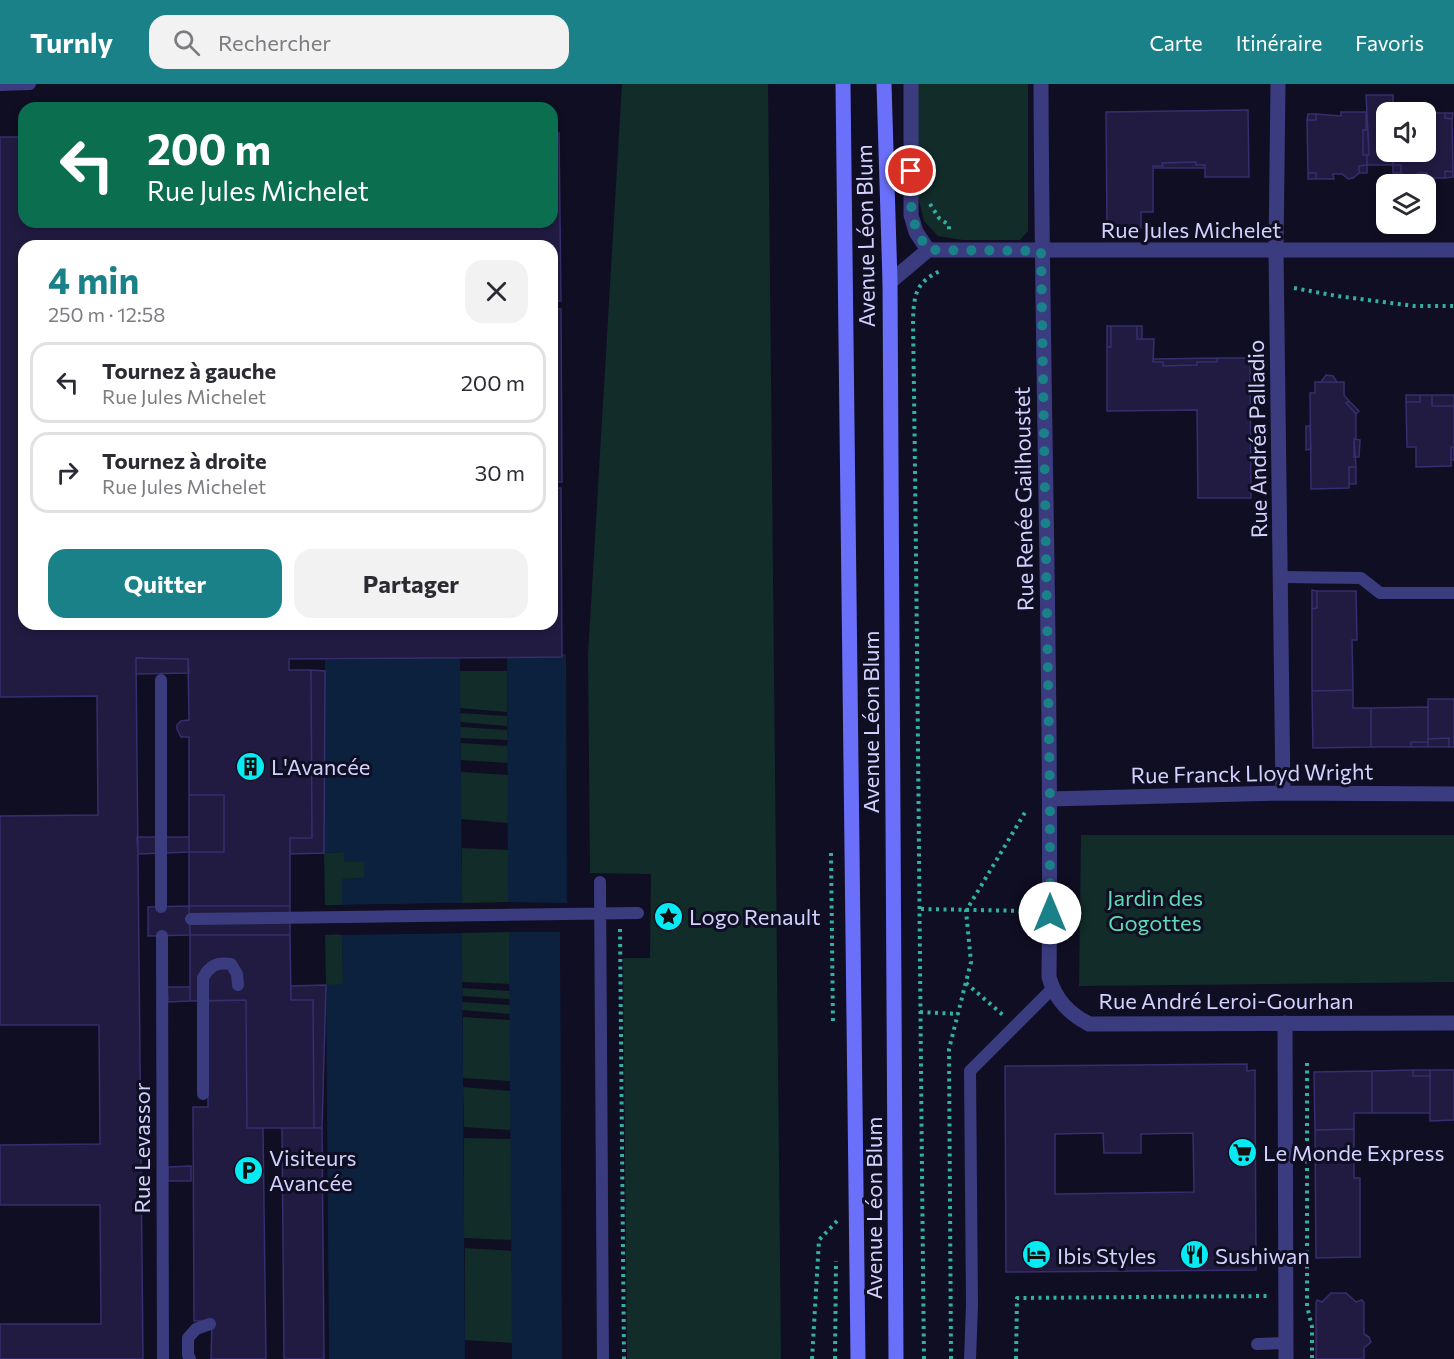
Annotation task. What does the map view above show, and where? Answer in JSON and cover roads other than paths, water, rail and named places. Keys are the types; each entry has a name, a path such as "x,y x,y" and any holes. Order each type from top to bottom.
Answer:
{"main road":[{"name":"Avenue Léon Blum","path":"843,84 858,1359"},
{"name":"Avenue Léon Blum","path":"884,84 890,282 896,1359"}],"street":[{"path":"890,282 928,250 916,232 911,215 911,84"},
{"name":"Rue Renée Gailhoustet","path":"1041,84 1041,251 1050,799 1049,977 1052,988"},
{"name":"Rue Andréa Palladio","path":"1278,84 1276,251 1283,793"},
{"name":"Rue Jules Michelet","path":"928,250 1454,250"},
{"name":"Rue Franck Lloyd Wright","path":"1050,799 1283,793 1454,794"},
{"name":"Rue André Leroi-Gourhan","path":"1052,988 1069,1011 1089,1024 1454,1023"},
{"path":"1285,1023 1286,1359"}],"lane":[{"path":"0,85 30,84"},
{"path":"1281,577 1361,578 1380,593 1454,593"},
{"path":"161,680 161,907"},
{"path":"600,882 603,1359"},
{"path":"191,919 508,915 600,921 638,914"},
{"name":"Rue Levassor","path":"162,936 163,1359"},
{"path":"203,1094 203,978 209,967 220,963 231,964 237,975 238,985"},
{"path":"970,1359 972,1294 970,1071 1052,988"},
{"path":"190,1359 188,1338 196,1329 210,1324"},
{"path":"1257,1344 1286,1343"}],"water":[{"path":"561,654 566,654 567,903 508,902 507,658 561,657"},
{"path":"460,658 462,903 342,905 342,879 364,878 364,862 344,862 344,852 324,853 325,660"},
{"path":"509,932 560,932 562,1359 512,1359"},
{"path":"462,933 465,1359 329,1359 326,985 343,984 342,934"}],"place":[{"name":"L'Avancée","path":"250,766"},
{"name":"Logo Renault","path":"668,916"},
{"name":"Le Monde Express","path":"1242,1152"},
{"name":"Visiteurs Avancée","path":"248,1170"},
{"name":"Ibis Styles","path":"1036,1255"},
{"name":"Sushiwan","path":"1194,1255"}],"park label":[{"name":"Jardin des Gogottes","path":"1155,910"}]}
